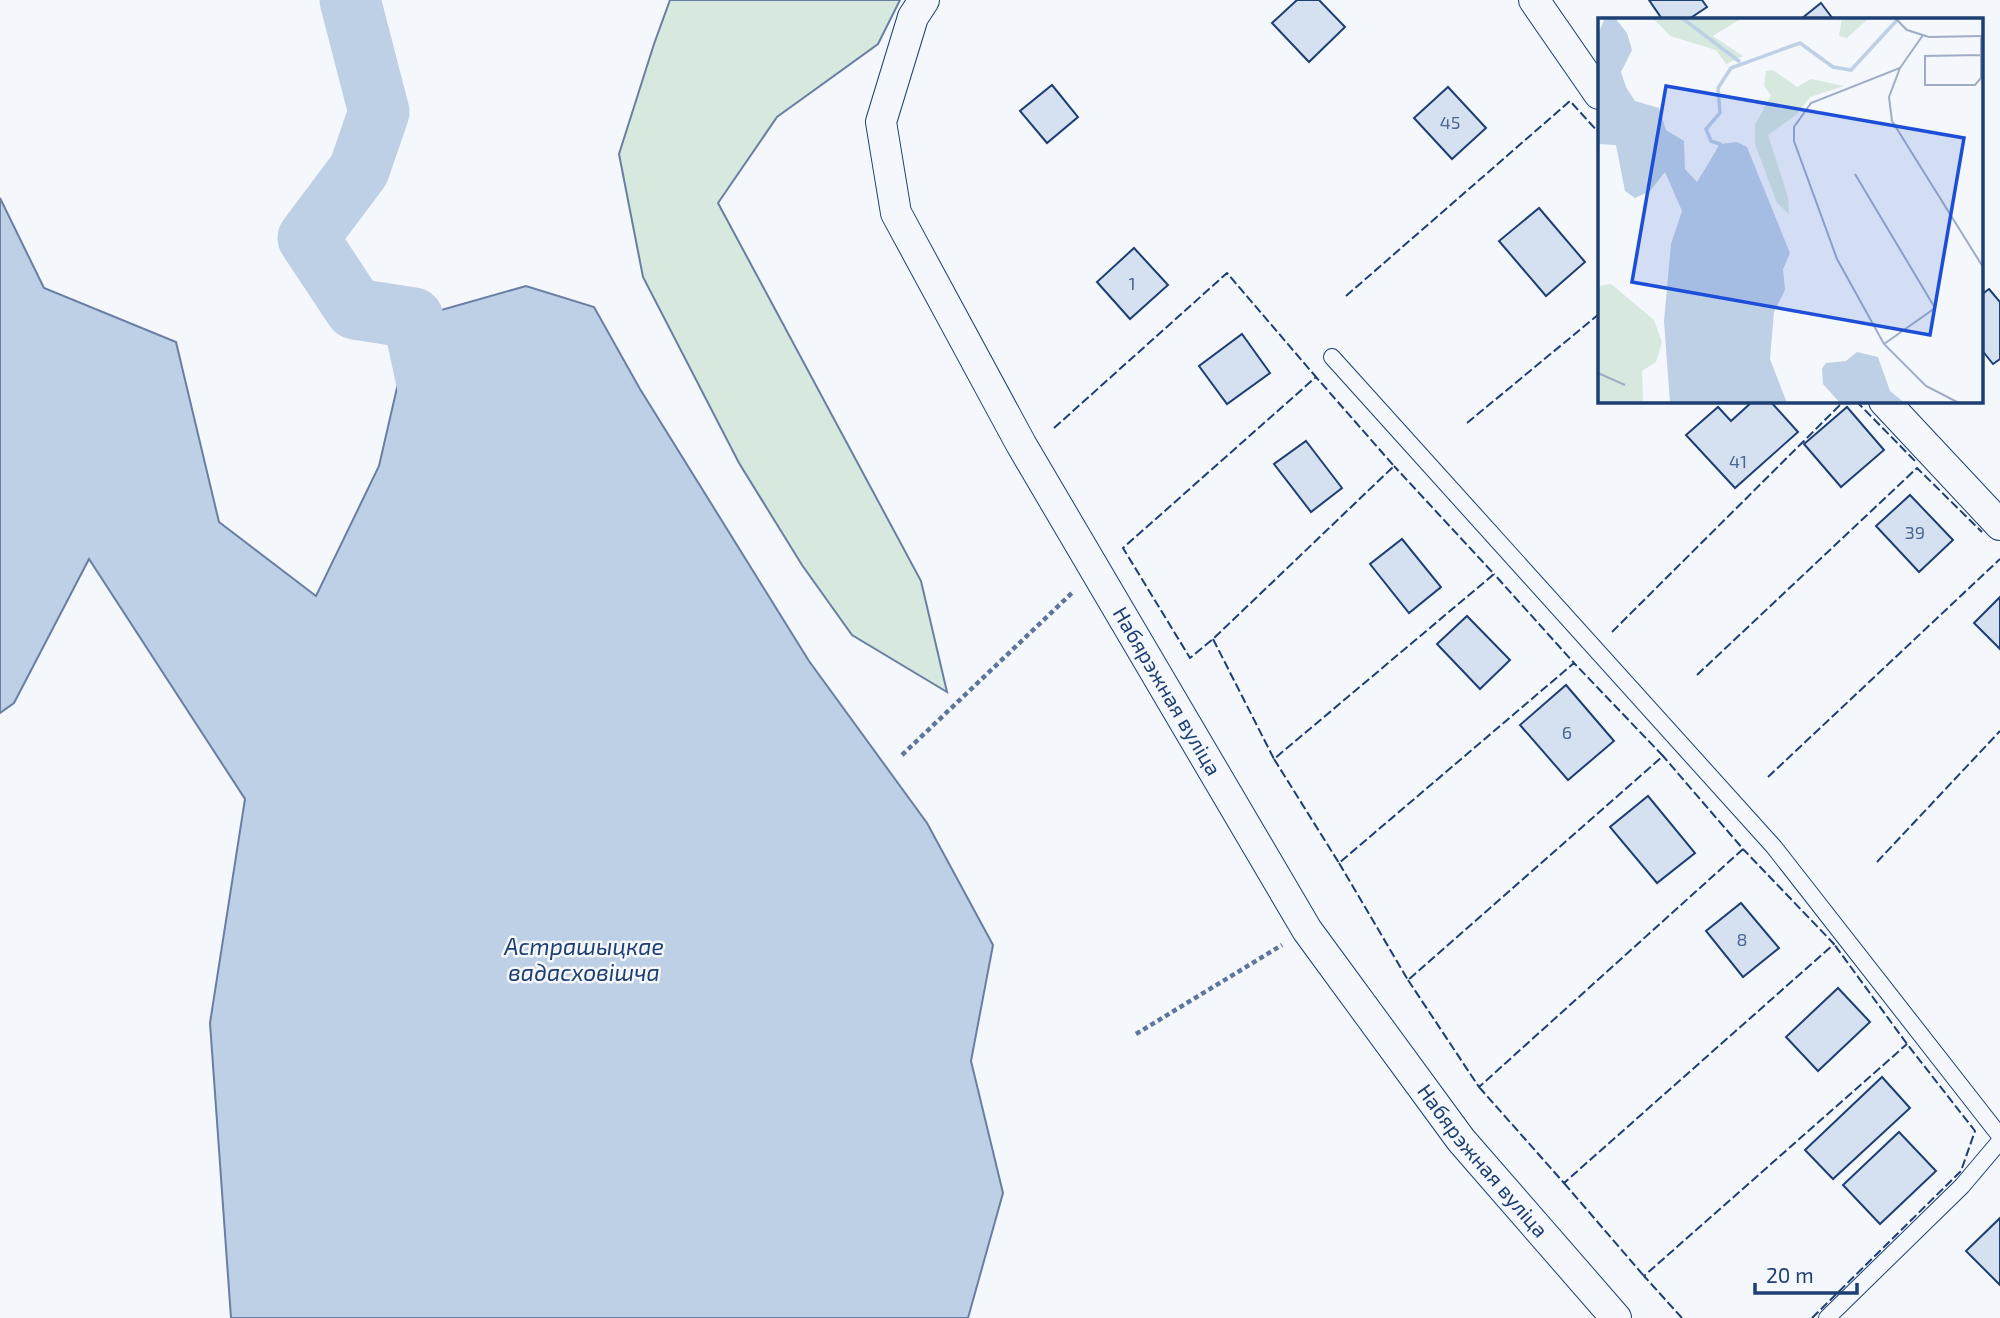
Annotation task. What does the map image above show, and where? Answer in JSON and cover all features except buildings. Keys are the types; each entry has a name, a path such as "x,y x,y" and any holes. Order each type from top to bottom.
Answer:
{"street":[{"name":"Набярэжная вуліца","path":"924,0 913,17 880,122 897,213 1021,444 1094,572 1307,930 1461,1140 1616,1318"},
{"path":"1534,0 1598,93"},
{"path":"1885,402 2000,525"}],"lane":[{"path":"1332,357 1774,847 2000,1138 1962,1186 1827,1318"}],"path":[{"path":"902,755 1094,572"},
{"path":"1136,1034 1307,930"}],"shaded area":[{"path":"670,0 900,0 878,44 777,117 718,203 921,581 947,692 852,635 802,565 739,463 643,277 619,154"}],"water":[{"name":"Астрашыцкае вадасховішча","path":"0,198 44,288 176,342 219,522 316,596 379,466 413,318 526,286 594,307 640,389 809,661 927,823 993,945 971,1061 1003,1193 968,1318 231,1318 210,1023 245,799 89,559 14,703 0,713"}],"waterway":[{"path":"350,0 379,112 359,170 308,238 355,309 413,318 431,402"}],"fence":[{"path":"1346,296 1570,101 1598,132"},
{"path":"1054,428 1227,273 1316,377 1123,548 1190,658 1394,466 1316,377"},
{"path":"1467,423 1598,315"},
{"path":"1612,632 1843,402"},
{"path":"1857,402 1916,462"},
{"path":"1213,639 1274,759 1494,574 1394,466"},
{"path":"1697,675 1917,468 1982,532"},
{"path":"1768,777 2000,559"},
{"path":"1274,759 1339,863 1574,663 1494,574"},
{"path":"1339,863 1408,980 1663,756 1574,663"},
{"path":"1877,862 2000,731"},
{"path":"1408,980 1479,1087 1743,849 1663,756"},
{"path":"1479,1087 1564,1183 1834,944 1743,849"},
{"path":"1812,1318 1961,1171 1975,1131 1834,944"},
{"path":"1682,1318 1644,1276 1907,1044"},
{"path":"1564,1183 1644,1276"}]}
